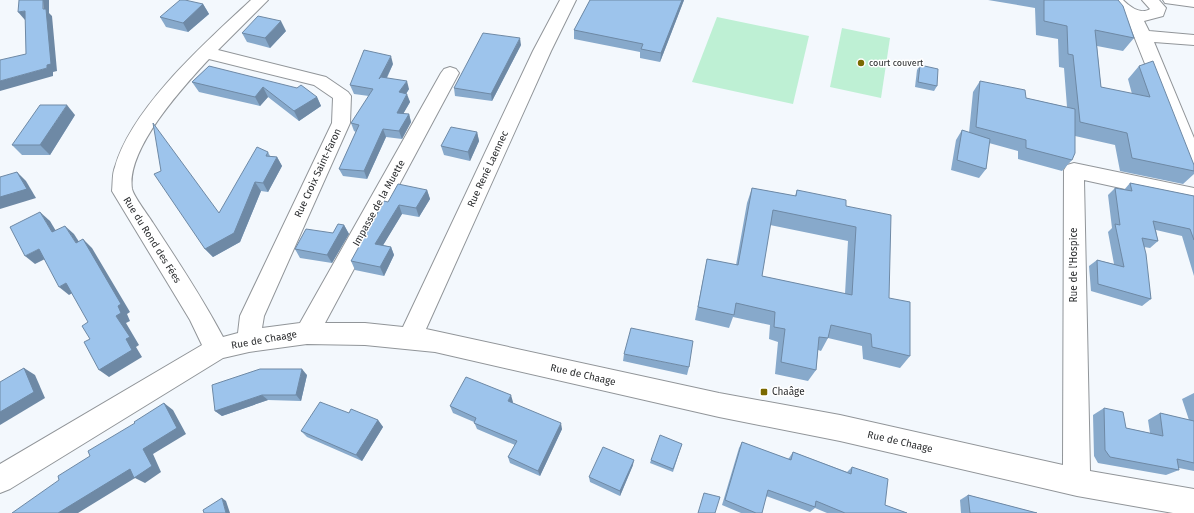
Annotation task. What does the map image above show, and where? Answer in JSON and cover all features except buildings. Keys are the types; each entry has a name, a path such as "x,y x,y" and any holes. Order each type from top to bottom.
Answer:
{"street":[{"path":"206,53 260,0"},
{"name":"Rue René Laennec","path":"410,338 542,51 568,0"},
{"path":"1119,3 1136,20 1154,13 1194,2"},
{"path":"1154,13 1194,40"},
{"path":"1154,13 1194,162"},
{"name":"Rue Croix Saint-Faron","path":"206,53 320,81 342,96 341,123 252,316 249,341"},
{"name":"Rue du Rond des Fées","path":"206,53 162,100 153,113 133,146 121,180 122,191 198,313 217,349"},
{"name":"Impasse de la Muette","path":"307,332 450,73"},
{"name":"Rue de l'Hospice","path":"1077,482 1074,170 1194,196"},
{"name":"Rue de Chaage","path":"0,479 217,349 249,341 307,332 410,338 435,341 719,405 840,428 1077,482 1194,503"}],"green space":[{"path":"717,17 809,36 793,104 692,82"},
{"name":"court couvert","path":"842,28 890,38 881,98 830,87"}],"place":[{"name":"court couvert","path":"861,63"},
{"name":"Chaâge","path":"764,392"}]}
